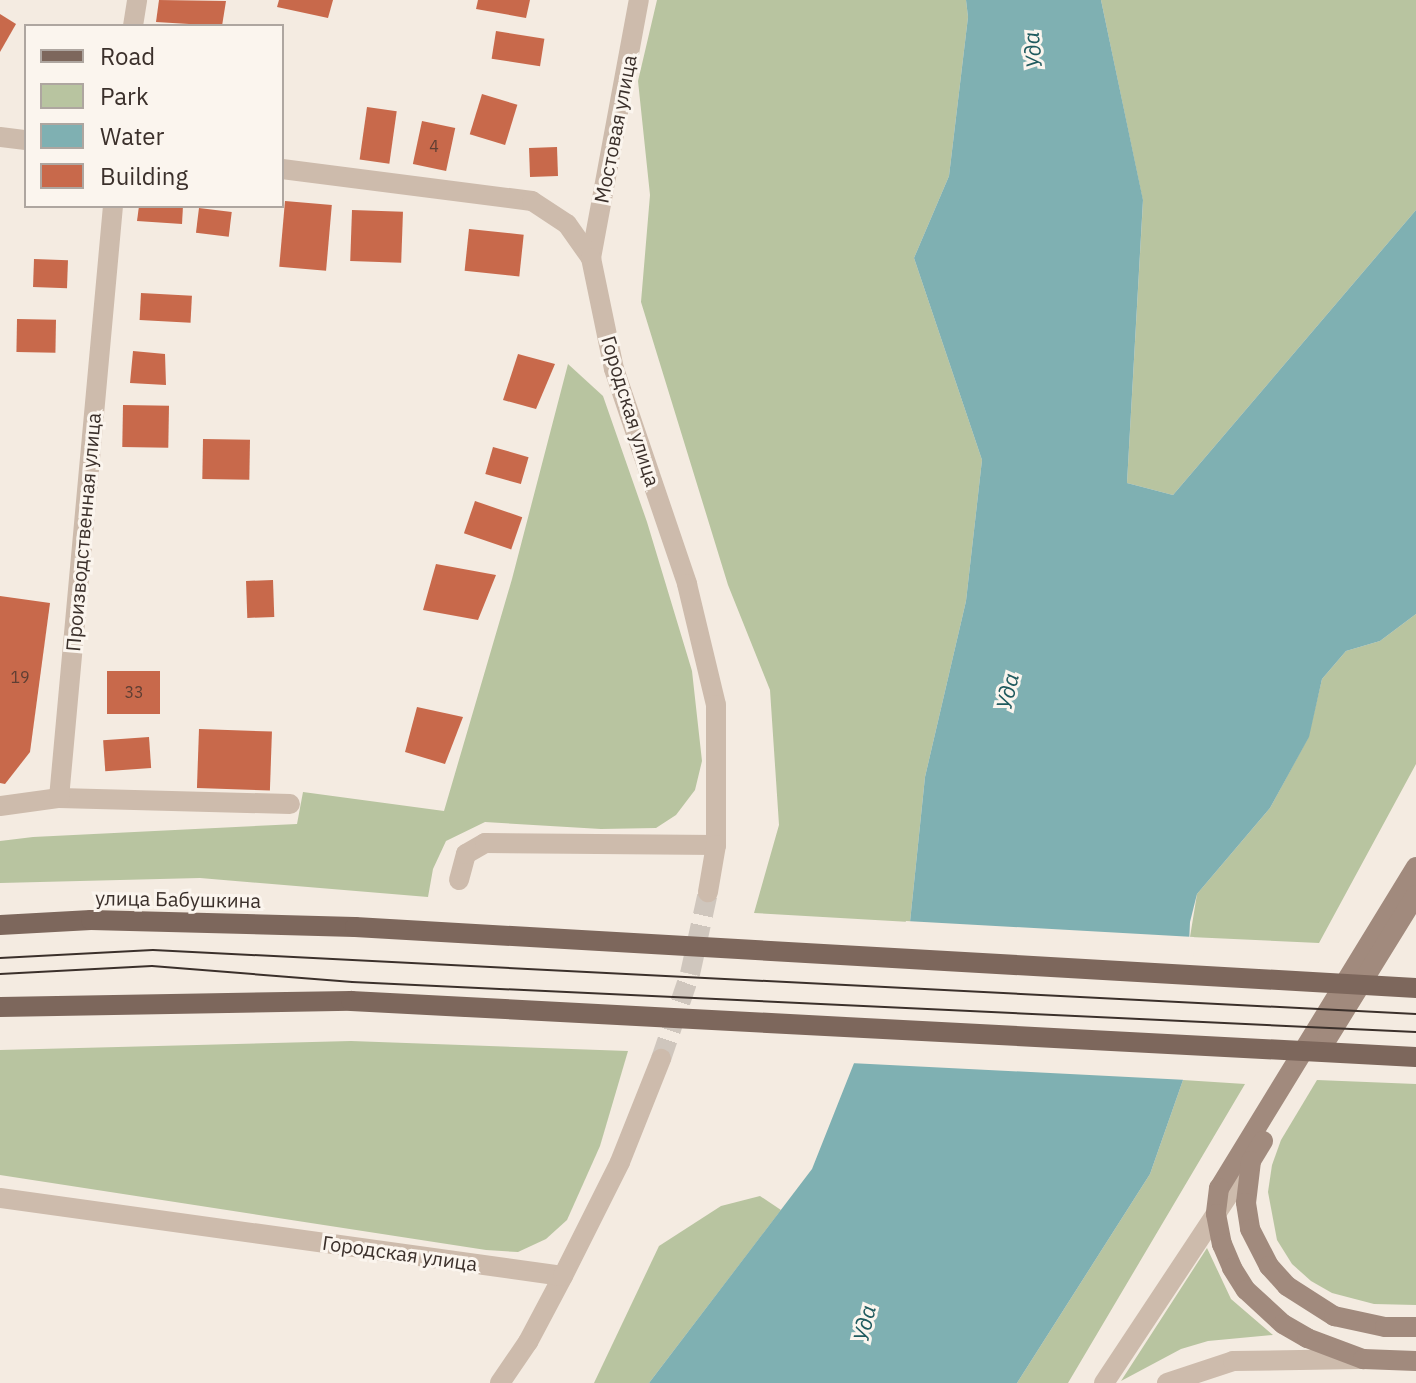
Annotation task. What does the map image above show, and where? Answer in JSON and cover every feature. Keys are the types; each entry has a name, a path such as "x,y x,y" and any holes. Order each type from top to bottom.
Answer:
{"main road":[{"path":"1416,867 1219,1188 1216,1214 1222,1244 1232,1268 1263,1308 1307,1338 1363,1359 1416,1361"},
{"path":"1416,895 1251,1161 1246,1203 1250,1229 1269,1266 1287,1286 1334,1316 1356,1323 1416,1327"},
{"name":"улица Бабушкина","path":"0,925 91,920 355,927 1416,988"},
{"path":"0,1007 351,1001 1416,1057"}],"street":[{"path":"133,24 137,0"},
{"name":"Мостовая улица","path":"591,258 639,0"},
{"path":"0,137 24,140"},
{"name":"Городская улица","path":"284,169 532,201 567,224 591,258 614,369 687,584 716,705 716,845 708,892"},
{"name":"Производственная улица","path":"59,798 113,208"},
{"path":"0,806 59,798 290,804"},
{"path":"459,880 466,854 485,843 716,845"},
{"path":"500,1383 528,1342 620,1162 661,1059"},
{"path":"1102,1383 1251,1161"},
{"path":"1102,1383 1219,1188"},
{"name":"Городская улица","path":"0,1198 563,1276"},
{"path":"1167,1383 1233,1361 1363,1359"}],"green space":[{"path":"657,0 966,0 968,17 949,176 914,258 982,460 966,601 925,777 910,922 754,913 779,825 770,690 728,585 641,302 650,195 638,81"},
{"path":"1101,0 1416,0 1416,210 1173,495 1127,483 1143,201"},
{"path":"568,364 603,396 647,522 692,671 702,761 695,790 676,815 656,828 601,829 485,822 446,841 433,869 428,897 200,878 0,883 0,841 297,824 303,792 444,811 512,579"},
{"path":"1416,614 1416,764 1319,943 1190,937 1197,894 1270,808 1308,738 1322,679 1346,651 1380,641"},
{"path":"351,1041 628,1051 600,1146 567,1220 546,1239 518,1252 486,1250 0,1175 0,1050"},
{"path":"1183,1080 1245,1084 1068,1383 1017,1383 1150,1174"},
{"path":"1317,1080 1416,1084 1416,1305 1374,1304 1332,1293 1311,1281 1292,1264 1277,1240 1268,1192 1272,1165 1281,1140"},
{"path":"760,1196 781,1210 649,1383 594,1383 659,1246 721,1206"},
{"path":"1207,1248 1231,1299 1273,1335 1208,1341 1181,1349 1121,1381"}],"water":[{"name":"Уда","path":"966,0 1101,0 1143,200 1127,483 1173,495 1416,210 1416,614 1380,641 1346,651 1322,679 1309,737 1270,808 1197,894 1190,922 1183,1080 1150,1174 1017,1383 649,1383 812,1169 910,922 925,777 966,601 982,460 914,258 949,176 968,17"}],"pier":[{"path":"906,921 1194,937 1187,1080 850,1063"}],"building":[{"path":"159,0 226,1 222,24 156,22"},
{"path":"279,0 333,0 328,18 277,7"},
{"path":"478,0 530,0 526,18 476,9"},
{"path":"0,14 16,24 0,52"},
{"path":"496,31 544,39 540,66 492,59"},
{"path":"482,94 517,105 505,145 470,134"},
{"path":"367,107 397,111 389,164 360,159"},
{"path":"422,121 455,128 446,171 413,164"},
{"path":"557,147 558,176 530,177 529,148"},
{"path":"285,201 332,205 326,271 279,267"},
{"path":"139,208 183,208 182,224 137,221"},
{"path":"199,208 232,212 229,237 196,233"},
{"path":"352,210 403,212 401,263 350,261"},
{"path":"469,229 524,235 519,277 465,271"},
{"path":"34,259 68,260 67,288 33,287"},
{"path":"141,293 192,296 191,323 140,320"},
{"path":"17,319 56,320 55,353 16,352"},
{"path":"133,351 165,354 166,385 130,383"},
{"path":"518,354 555,364 536,409 503,400"},
{"path":"123,405 169,406 168,448 122,447"},
{"path":"203,439 250,440 249,480 202,479"},
{"path":"493,447 529,457 521,484 485,474"},
{"path":"475,501 522,517 511,549 464,533"},
{"path":"436,564 496,575 478,620 423,610"},
{"path":"273,580 274,617 247,618 246,581"},
{"path":"0,596 50,603 30,752 5,784 0,783"},
{"path":"107,671 160,671 160,714 107,714"},
{"path":"417,707 463,717 445,764 405,752"},
{"path":"199,729 272,732 270,791 197,788"},
{"path":"149,737 151,768 105,771 103,740"}],"tunnel":[{"path":"661,1059 690,974 708,892"}],"tram line":[{"path":"0,958 153,950 1416,1014"},
{"path":"0,974 152,966 352,982 1416,1032"}]}
